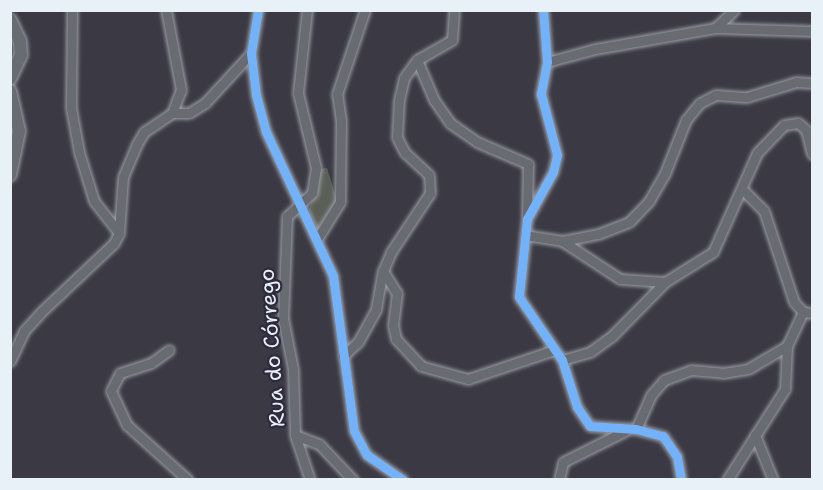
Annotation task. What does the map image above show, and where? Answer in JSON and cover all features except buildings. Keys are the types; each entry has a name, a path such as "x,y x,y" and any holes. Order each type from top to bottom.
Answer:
{"street":[{"path":"72,10 71,108 79,152 94,201 119,233"},
{"path":"166,10 181,90 172,113"},
{"path":"258,10 251,53 266,132 333,276 354,431 367,455 403,480"},
{"name":"Rua do Córrego","path":"307,10 298,93 316,168 312,193 300,208 287,216 283,256 283,318 293,369 295,435 310,480"},
{"path":"317,239 340,202 341,121 337,94 365,10"},
{"path":"343,356 358,342 376,309 383,271 432,186 429,175 405,153 398,136 404,78 417,60 452,40 454,10"},
{"path":"527,219 553,172 557,155 541,94 547,62 543,10"},
{"path":"716,28 734,10"},
{"path":"10,20 20,41 21,55 10,79"},
{"path":"547,62 595,49 716,28 813,31"},
{"path":"10,361 24,331 102,258 119,233 123,177 136,144 144,132 172,113 189,113 205,103 251,53"},
{"path":"417,60 434,100 450,123 477,142 528,164 527,219 519,297 562,360 577,407 590,426 625,431"},
{"path":"525,235 562,241 598,234 628,222 649,201 665,172 686,120 700,103 716,95 747,97 796,82 813,83"},
{"path":"10,91 19,131 10,175"},
{"path":"562,360 590,352 610,337 665,282 713,252 744,191 757,153 784,125 798,123 806,129 813,154"},
{"path":"636,429 651,395 664,380 691,370 723,373 748,369 787,346 808,313 794,302 764,211 744,191"},
{"path":"562,241 620,279 665,282"},
{"path":"383,271 397,293 393,324 396,339 421,366 468,379 554,350"},
{"path":"726,480 785,389 787,346"},
{"path":"169,350 151,363 120,373 111,391 127,425 188,480"},
{"path":"559,480 563,462 625,431 636,429 654,432 671,445 681,480"},
{"path":"295,435 320,444 353,480"},
{"path":"755,435 773,480"}],"shaded area":[{"path":"327,168 337,200 318,232 309,211 319,169"}],"cycle path":[{"path":"258,10 251,53 256,95 266,132 333,276 354,431 367,455 403,480"},
{"path":"543,10 547,62 541,94 557,155 553,172 527,219 519,297 562,360 577,407 590,426 636,429 663,436 677,457 681,480"}]}
